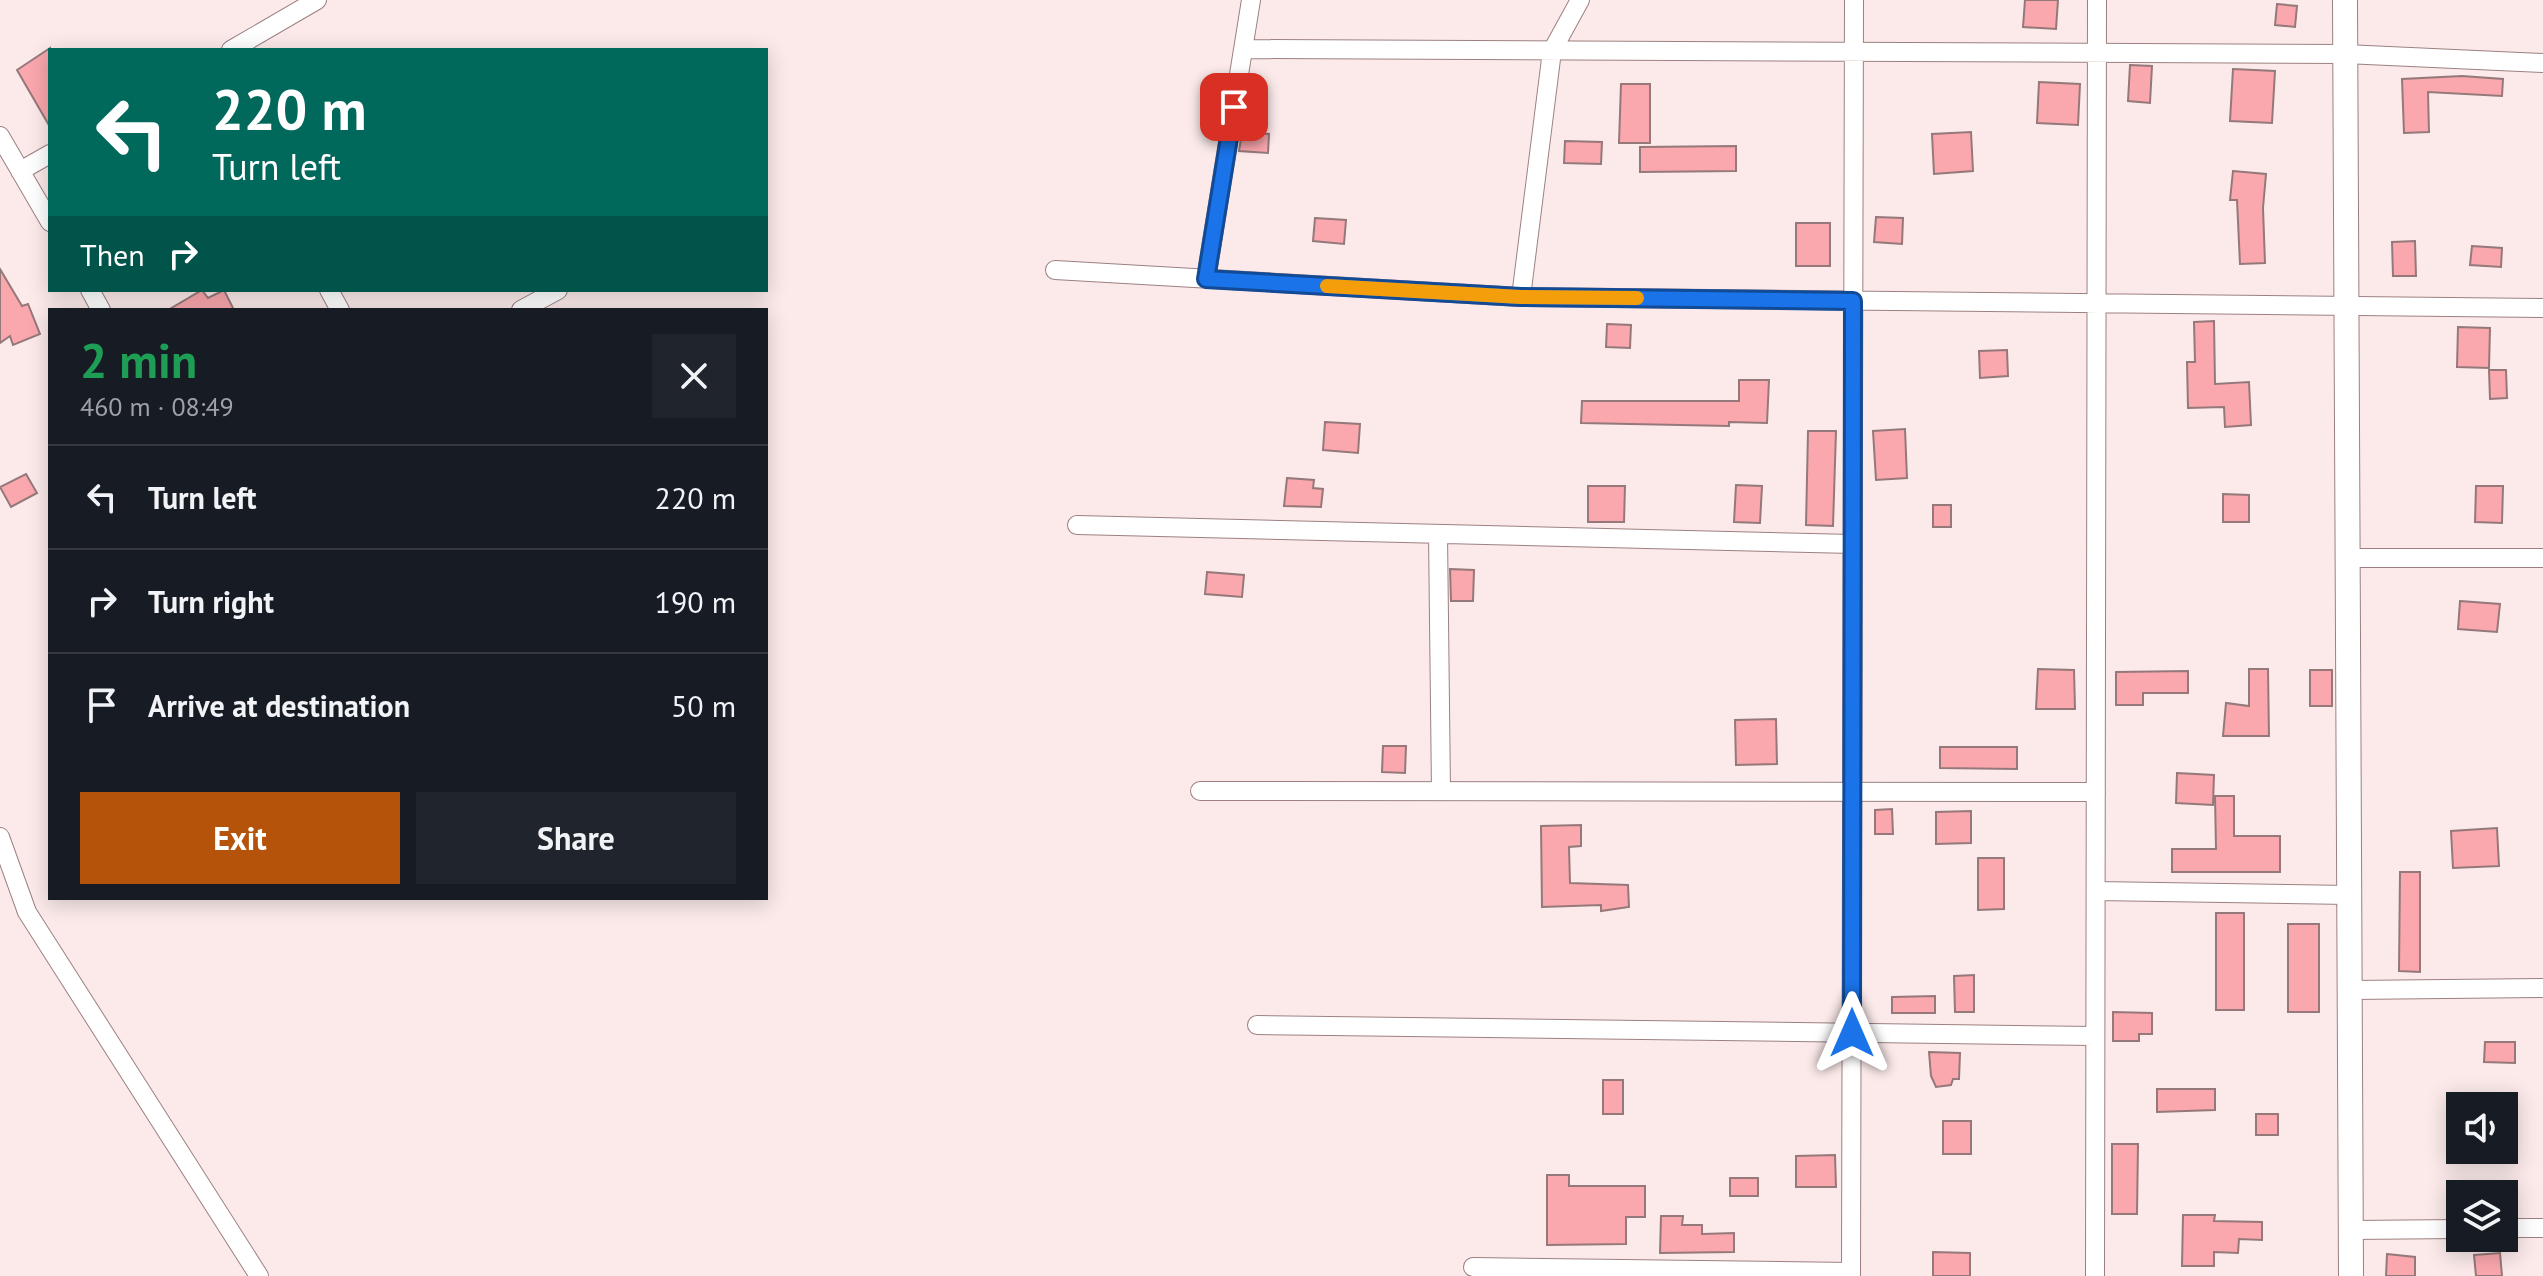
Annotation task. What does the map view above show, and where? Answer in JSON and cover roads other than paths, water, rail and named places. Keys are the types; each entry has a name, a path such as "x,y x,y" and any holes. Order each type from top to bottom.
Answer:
{"main road":[{"path":"2345,0 2351,1276"}],"street":[{"path":"234,48 317,0"},
{"path":"1206,279 1251,0"},
{"path":"1521,297 1552,51 1580,0"},
{"path":"1473,1267 1851,1274 1854,0"},
{"path":"2095,1276 2097,0"},
{"path":"1243,49 2345,54 2543,63"},
{"path":"0,136 48,219"},
{"path":"20,171 48,155"},
{"path":"1055,270 1521,297 2543,308"},
{"path":"525,308 554,292"},
{"path":"1077,525 1853,544"},
{"path":"1438,534 1441,791"},
{"path":"2348,558 2543,558"},
{"path":"1200,791 2096,792"},
{"path":"0,837 27,912 259,1276"},
{"path":"2096,891 2349,895"},
{"path":"2350,990 2543,988"},
{"path":"1257,1025 2095,1036"},
{"path":"2518,1228 2543,1228"},
{"path":"2351,1230 2446,1229"}]}
